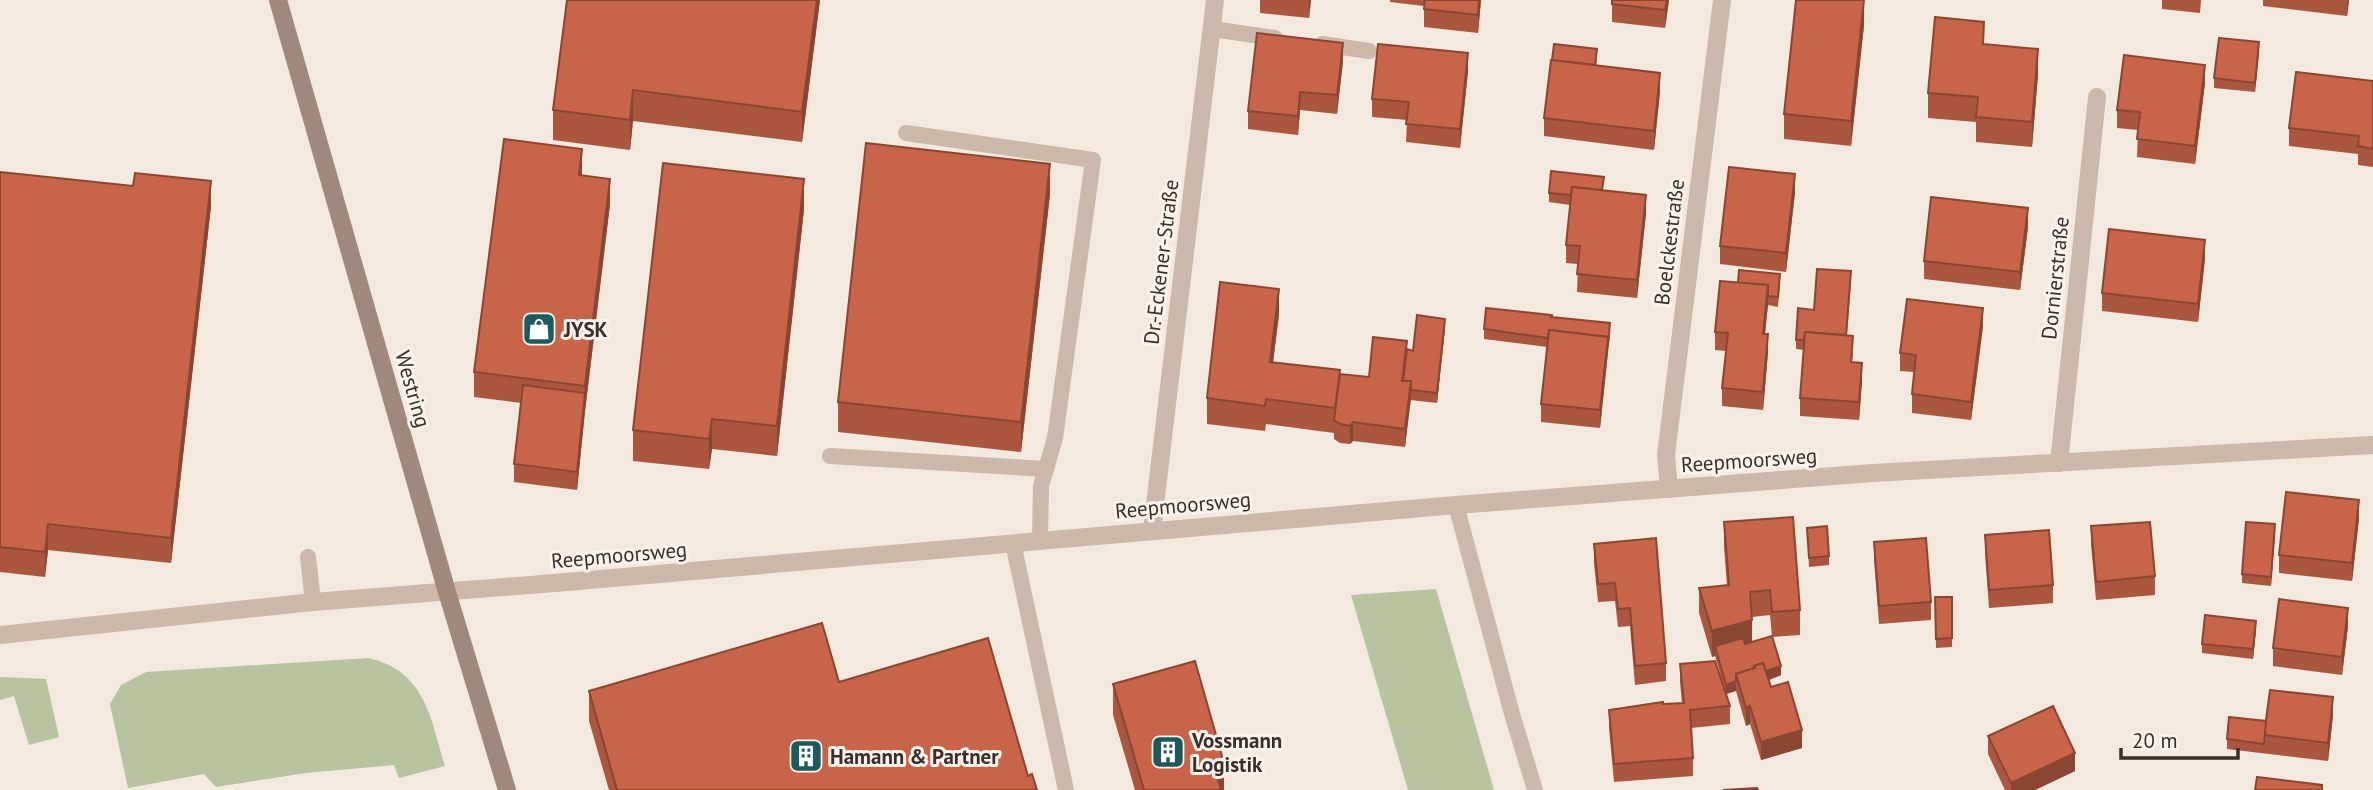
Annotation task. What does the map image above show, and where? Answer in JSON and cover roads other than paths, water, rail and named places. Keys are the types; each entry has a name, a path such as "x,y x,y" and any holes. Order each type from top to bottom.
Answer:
{"main road":[{"name":"Westring","path":"278,0 447,592 507,790"}],"street":[{"name":"Dr.-Eckener-Straße","path":"1152,530 1215,0"},
{"name":"Boelckestraße","path":"1669,489 1666,455 1722,0"},
{"name":"Dornierstraße","path":"2059,463 2097,97"},
{"name":"Reepmoorsweg","path":"0,635 313,602 1456,505 1873,473 2373,445"}],"lane":[{"path":"1212,29 1369,51"},
{"path":"906,132 1093,160 1055,438 1041,486 1040,540"},
{"path":"830,456 1046,469"},
{"path":"1456,505 1511,714 1535,790"},
{"path":"1013,543 1066,790"},
{"path":"308,557 313,602"}],"place":[{"name":"JYSK","path":"539,329"},
{"name":"Vossmann Logistik","path":"1168,752"},
{"name":"Hamann & Partner","path":"806,756"}]}
